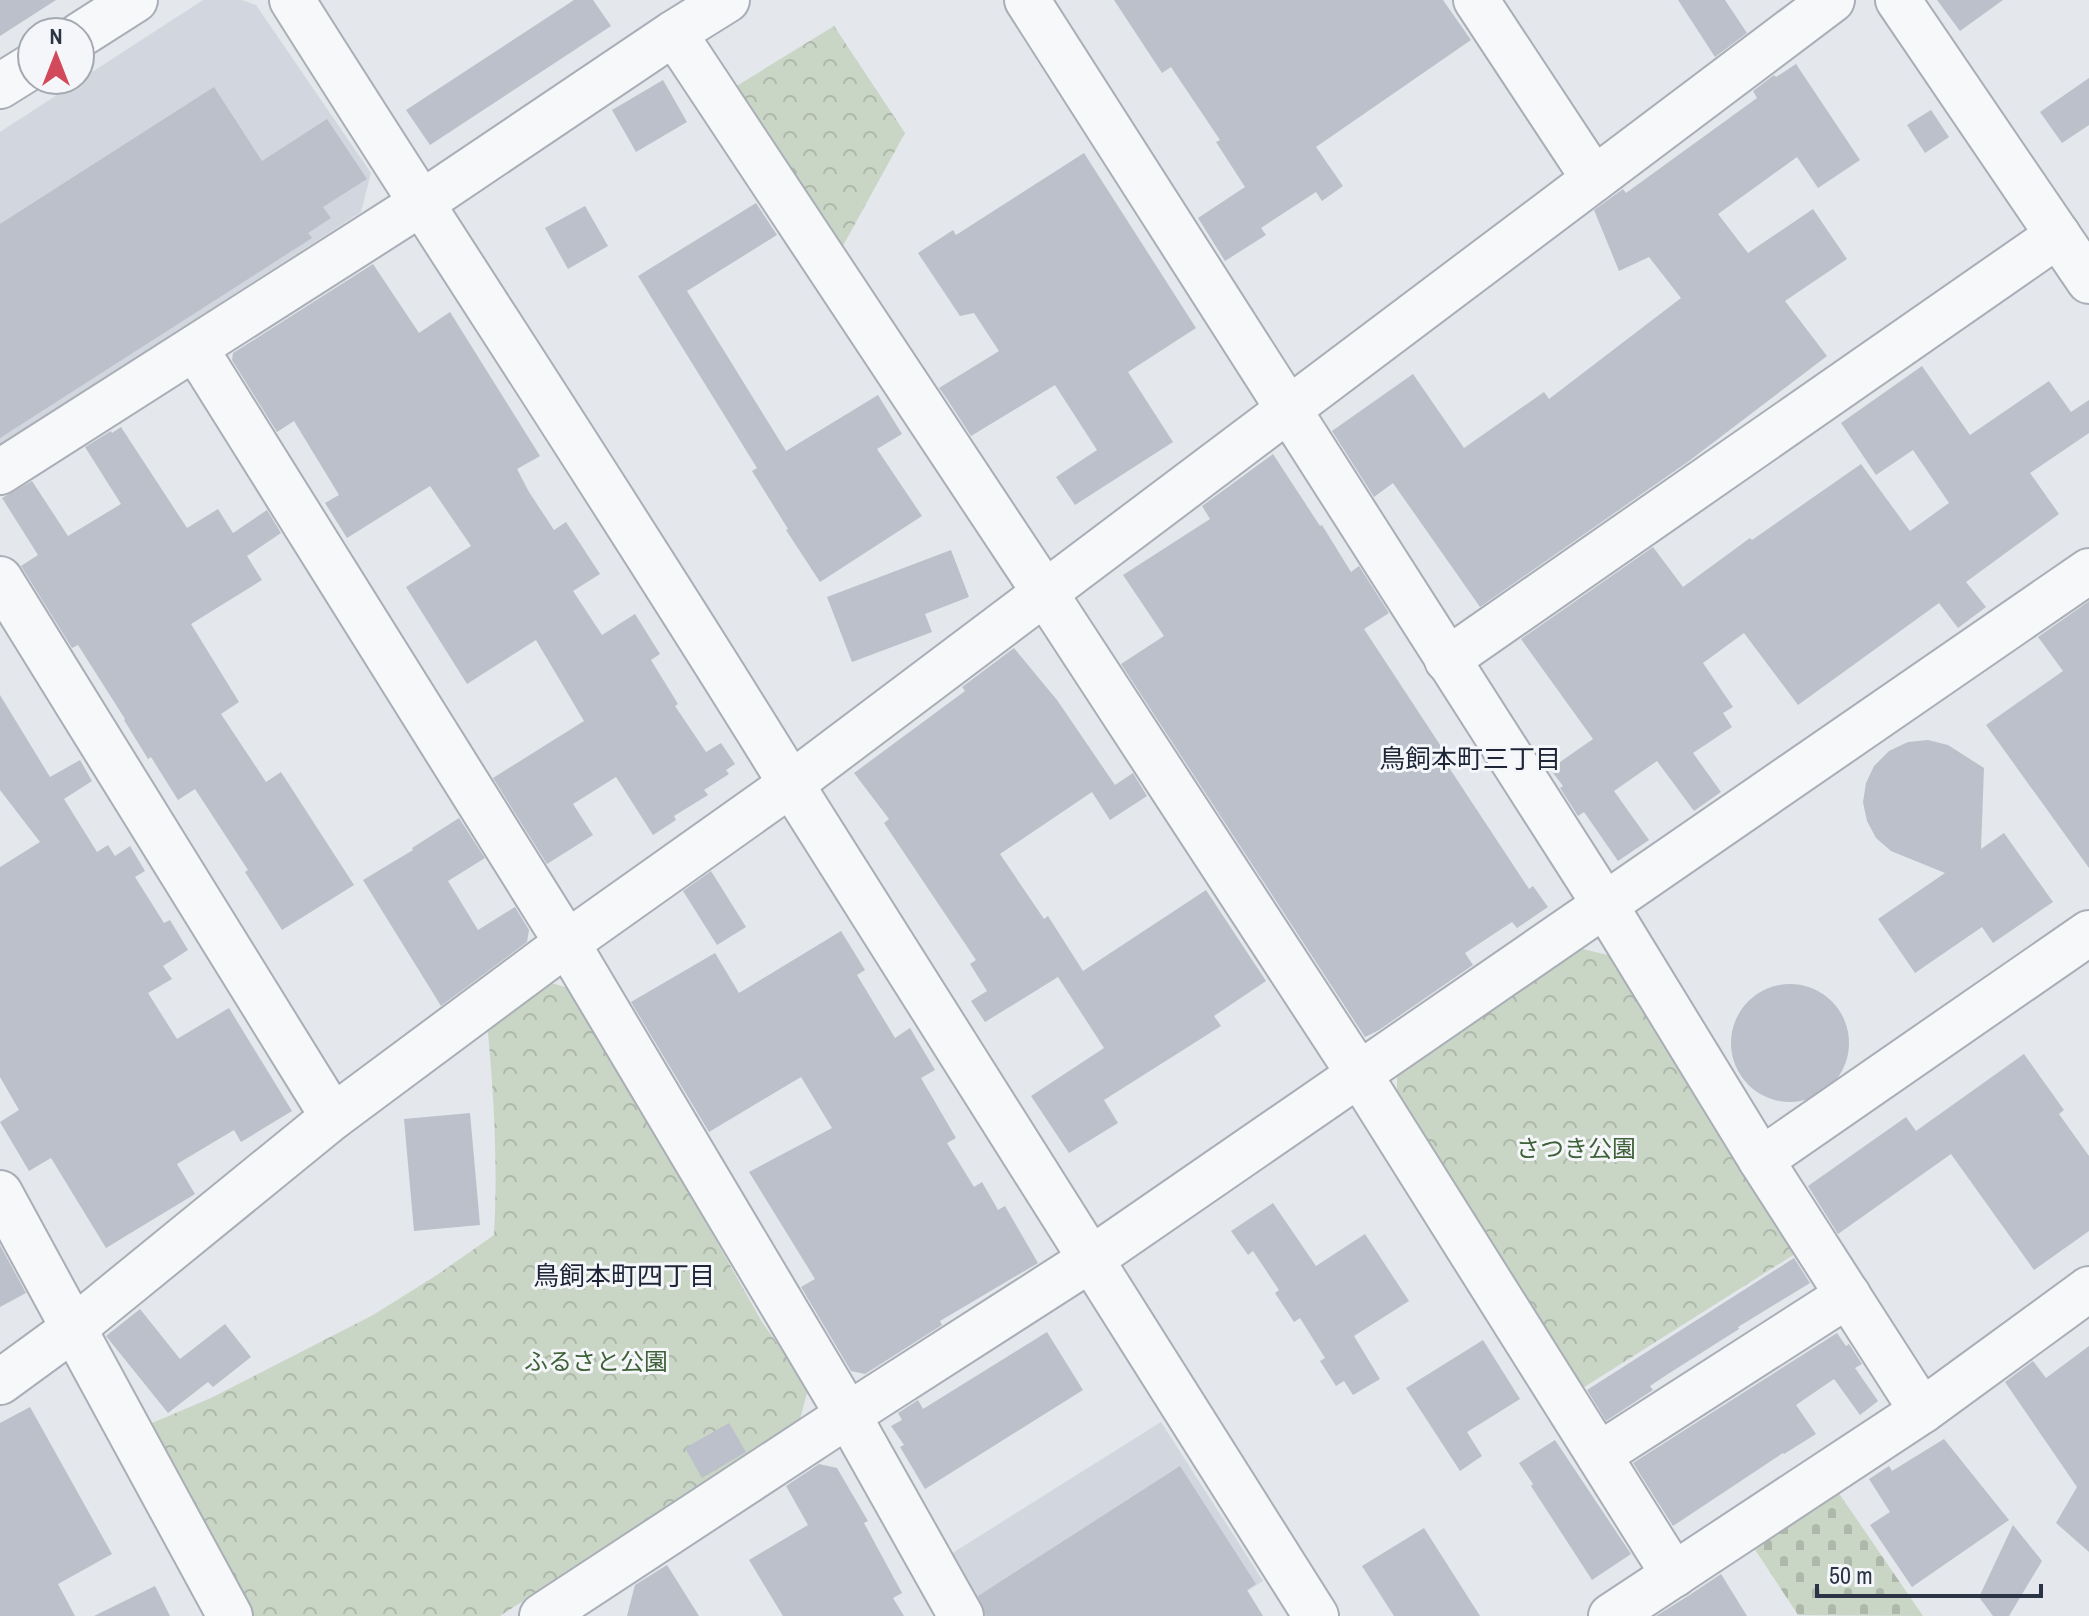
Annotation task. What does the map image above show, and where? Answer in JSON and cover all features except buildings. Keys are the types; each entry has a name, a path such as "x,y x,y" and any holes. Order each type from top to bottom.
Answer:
{"street":[{"path":"96,25 135,0"},
{"path":"292,0 712,655 1316,1616"},
{"path":"0,472 420,204 727,0"},
{"path":"1027,0 1605,905 1761,1160 1922,1411"},
{"path":"1476,0 1594,179"},
{"path":"0,1382 74,1328 333,1117 567,943 791,784 1832,0"},
{"path":"1898,0 2089,281"},
{"path":"674,33 1359,1074 1674,1575"},
{"path":"1447,660 2058,235"},
{"path":"195,348 567,943 848,1415 961,1616"},
{"path":"569,1609 848,1415 1091,1259 2089,571"},
{"path":"0,579 333,1117"},
{"path":"1761,1160 2089,933"},
{"path":"0,1193 230,1616"},
{"path":"1611,1616 1922,1411 2089,1289"},
{"path":"1599,1455 1848,1295"}],"shaded area":[{"path":"203,0 242,0 256,5 371,173 361,212 0,446 0,132 55,96 96,96 96,70"},
{"path":"1161,1422 1263,1581 1208,1616 979,1616 943,1559"}],"green space":[{"path":"834,26 905,133 839,253 735,87"},
{"name":"さつき公園","path":"1574,947 1608,955 1798,1252 1578,1391 1397,1110 1397,1070"},
{"name":"ふるさと公園","path":"541,980 575,990 762,1322 794,1367 807,1393 799,1423 500,1616 253,1616 145,1426 211,1398 373,1315 494,1235 495,1129 487,1023"},
{"path":"1836,1489 1923,1616 1798,1615 1752,1545"}],"district":[{"name":"鳥飼本町三丁目","path":"1470,758"},
{"name":"鳥飼本町四丁目","path":"624,1275"}]}
